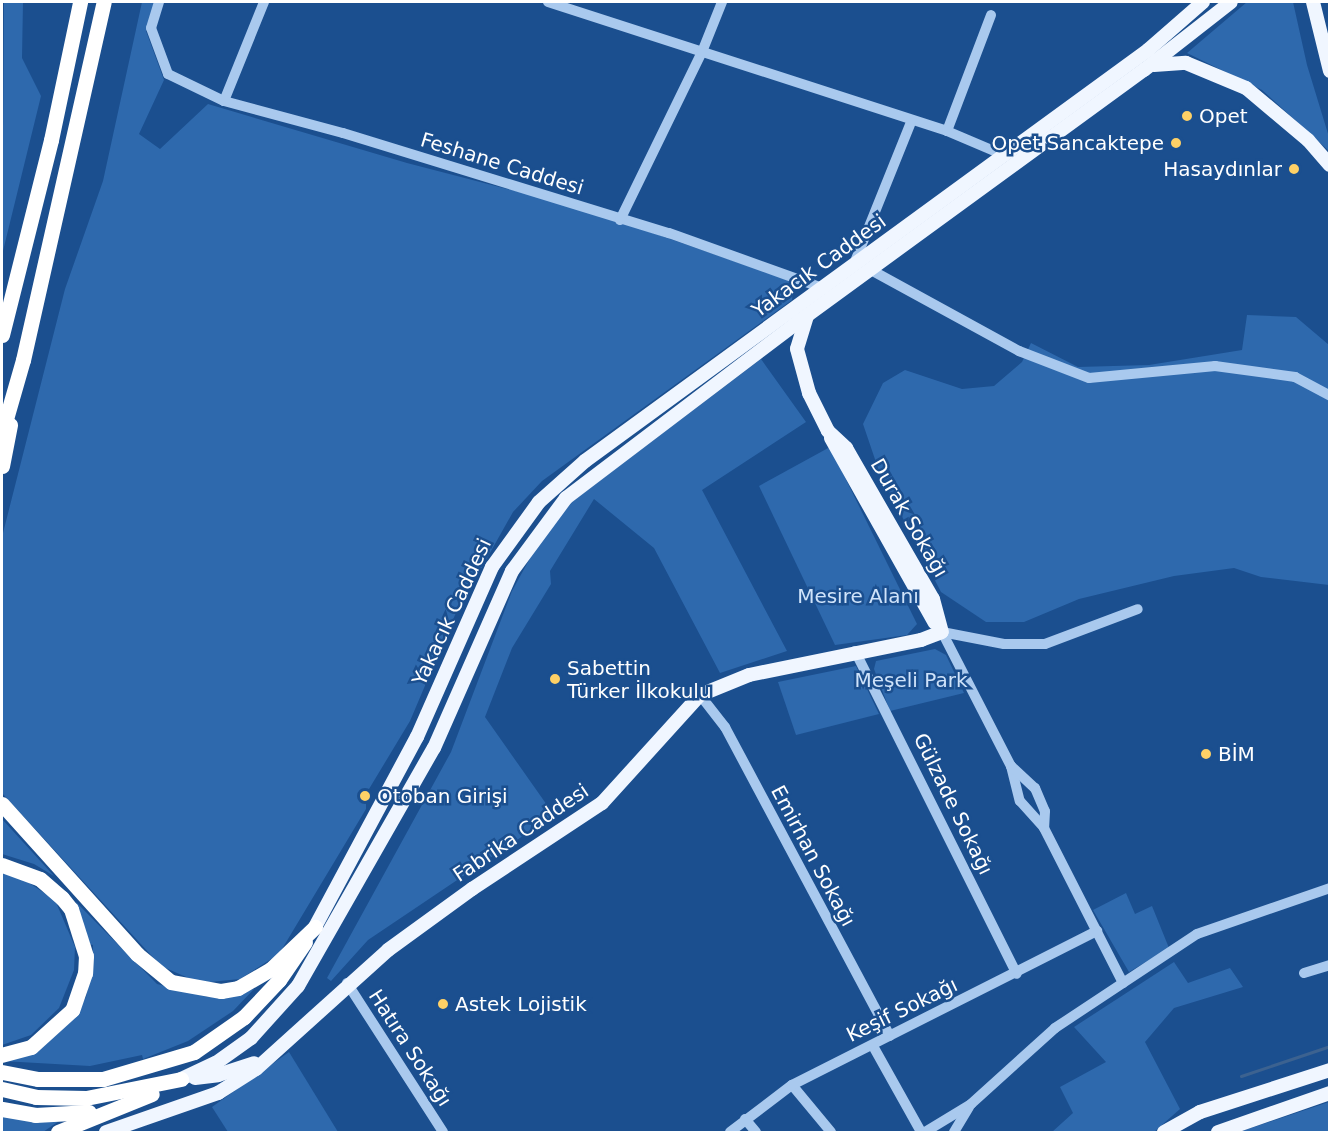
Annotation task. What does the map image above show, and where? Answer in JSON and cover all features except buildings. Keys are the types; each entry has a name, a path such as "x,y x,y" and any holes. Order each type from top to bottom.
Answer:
{"highway":[{"path":"2,335 51,140 80,2"},
{"path":"2,466 22,360 104,2"},
{"path":"2,433 22,360"},
{"path":"2,804 137,954 171,982 203,990 238,988 271,969 315,927"},
{"path":"2,865 40,879 62,898 71,909 86,956 80,992 65,1017 31,1047 2,1055"},
{"name":"Yakacık Caddesi","path":"2,1072 38,1079 103,1079 194,1052 230,1029 258,1004 288,968 315,927"},
{"path":"2,1109 45,1115 104,1110 134,1102 181,1079"},
{"name":"Yakacık Caddesi","path":"2,1089 36,1097 86,1098 181,1079"},
{"path":"58,1132 104,1110"}],"main road":[{"path":"1148,50 1192,2"},
{"path":"1148,50 1203,2"},
{"name":"Yakacık Caddesi","path":"181,1079 216,1063 250,1038 303,978 434,748 506,584 525,549 555,511 581,486 807,316 1144,70 1231,2"},
{"path":"1313,2 1329,71"},
{"name":"Yakacık Caddesi","path":"315,927 417,737 492,567 528,515 585,461 825,289 1148,50"},
{"path":"1144,70 1176,62 1246,88 1308,140 1329,165"},
{"name":"Durak Sokağı","path":"807,316 797,349 799,366 828,431 942,632"},
{"name":"Fabrika Caddesi","path":"281,1048 347,983 472,889 602,803 700,695 749,675 855,651 921,640 942,632"},
{"path":"181,1079 245,1068 281,1048"},
{"path":"106,1132 218,1093 281,1048"},
{"path":"1164,1132 1200,1112 1329,1070"},
{"path":"1218,1132 1329,1093"}],"street":[{"name":"Feshane Caddesi","path":"159,2 151,28 168,74 224,101 343,133 620,220 669,233 825,289"},
{"path":"224,101 264,2"},
{"path":"548,2 947,131 1006,156"},
{"path":"620,220 702,52 722,2"},
{"path":"947,131 991,15"},
{"path":"853,268 912,120"},
{"path":"871,270 1019,351 1089,378 1215,366 1295,377 1329,396"},
{"path":"942,632 1004,644 1046,644 1138,609"},
{"name":"Durak Sokağı","path":"942,632 1011,766 1020,801 1044,828 1123,983"},
{"name":"Gülzade Sokağı","path":"855,651 1017,974"},
{"name":"Emirhan Sokağı","path":"700,695 725,727 890,1036"},
{"name":"Durak Sokağı","path":"1011,766 1035,788 1045,811 1044,828"},
{"path":"873,1046 923,1132 971,1104 1055,1028 1197,934 1329,888"},
{"name":"Keşif Sokağı","path":"730,1132 792,1085 1017,974 1097,931"},
{"path":"1304,973 1329,965"},
{"name":"Hatıra Sokağı","path":"347,983 443,1132"},
{"path":"792,1085 831,1132"},
{"path":"954,1132 971,1104"},
{"path":"745,1119 756,1132"}],"green space":[{"path":"4,2 23,2 22,58 41,96 2,255"},
{"path":"142,2 155,2 146,31 164,80 139,134 160,149 208,104 407,163 581,208 794,282 792,300 542,481 513,512 455,615 410,721 366,794 366,809 279,954 240,979 200,983 161,966 2,793 2,537 65,289 103,181"},
{"path":"1247,2 1293,2 1307,65 1329,137 1329,151 1262,90 1187,53"},
{"path":"1247,315 1296,317 1329,345 1329,585 1261,577 1234,568 1174,576 1079,599 1024,622 986,622 941,592 880,474 863,424 883,383 905,370 962,389 994,386 1022,362 1031,343 1078,367 1149,365 1242,350"},
{"path":"761,359 806,422 702,490 787,651 720,673 654,548 594,499 550,571 551,584 512,648 485,717 554,815 368,940 331,981 327,978 451,752 512,591 540,540 573,501"},
{"name":"Mesire Alanı","path":"830,447 917,624 907,635 835,645 759,486"},
{"name":"Meşeli Park","path":"935,649 946,655 964,693 890,711 874,669 876,661"},
{"path":"856,666 879,714 796,735 778,682"},
{"path":"2,819 54,876 34,864 2,854"},
{"path":"2,872 20,877 55,900 75,947 74,970 59,1008 31,1035 2,1045"},
{"path":"1126,893 1135,914 1152,906 1169,948 1129,972 1093,910"},
{"path":"76,902 157,984 207,997 232,996 254,989 233,1011 188,1041 143,1059 142,1055 90,1066 2,1061 80,1008 86,997 93,965 93,945 89,944"},
{"path":"1174,962 1188,983 1230,968 1243,987 1174,1008 1145,1042 1180,1109 1154,1132 1052,1132 1073,1113 1060,1087 1106,1062 1074,1027"},
{"path":"289,1052 338,1132 228,1132 212,1107"},
{"path":"1329,1102 1329,1132 1239,1132"},
{"path":"2,1115 62,1119 43,1132 2,1132"}],"waterway":[{"path":"1241,1076 1330,1046"}],"place":[{"name":"Opet","path":"1187,116"},
{"name":"Opet Sancaktepe","path":"1176,143"},
{"name":"Hasaydınlar","path":"1294,169"},
{"name":"Sabettin Türker İlkokulu","path":"555,679"},
{"name":"BİM","path":"1206,754"},
{"name":"Otoban Girişi","path":"365,796"},
{"name":"Astek Lojistik","path":"443,1004"}]}
